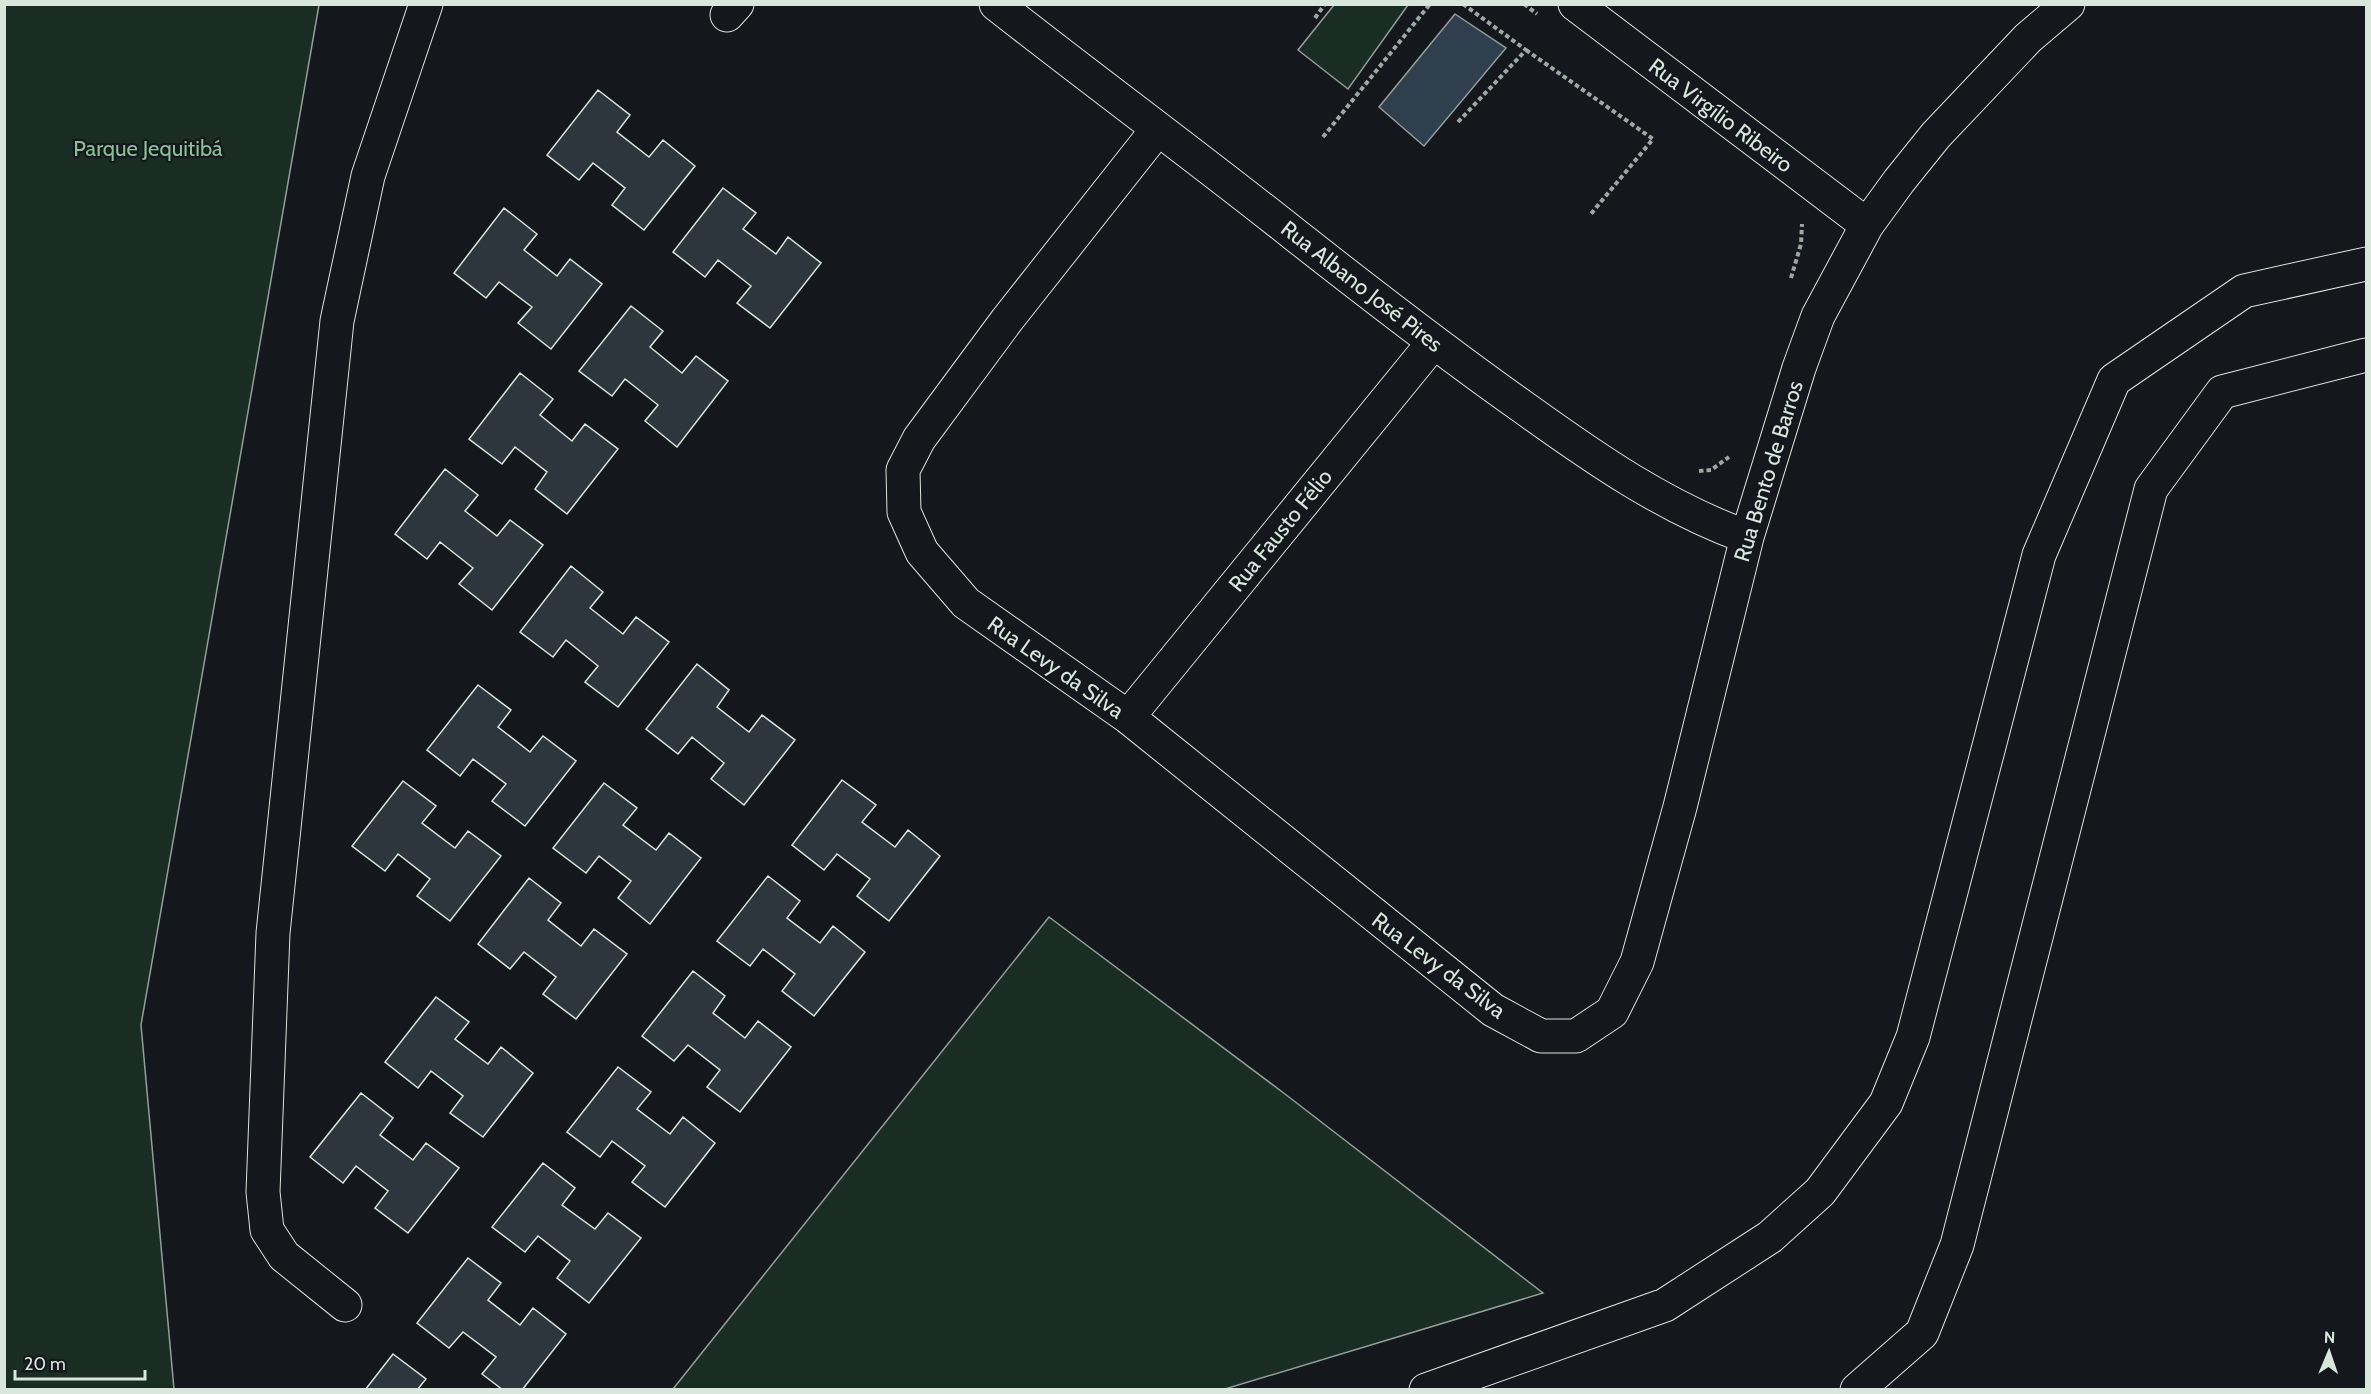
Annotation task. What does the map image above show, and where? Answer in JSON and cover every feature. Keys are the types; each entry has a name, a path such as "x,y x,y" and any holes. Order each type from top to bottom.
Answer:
{"street":[{"path":"345,1305 284,1256 267,1230 263,1192 273,933 338,321 368,176 426,4"},
{"name":"Rua Albano José Pires","path":"996,4 1157,130 1222,176 1433,343 1607,466 1660,498 1707,522 1747,537"},
{"name":"Rua Virgílio Ribeiro","path":"1575,4 1867,225"},
{"name":"Rua Bento de Barros","path":"1612,1012 1637,962 1680,807 1747,537 1798,368 1818,316 1867,225 1936,135 2028,38 2068,4"},
{"name":"Rua Levy da Silva","path":"1157,130 1007,320 919,439 903,470 904,512 922,552 966,603 1128,717 1493,1010 1541,1036 1576,1036 1612,1012"},
{"path":"1426,1389 1665,1305 1770,1237 1820,1192 1886,1103 1913,1037 2039,555 2114,380 2244,291 2367,264"},
{"name":"Rua Fausto Félio","path":"1128,717 1433,343"},
{"path":"1857,1389 1863,1387 1922,1333 1957,1245 2151,489 2222,392 2367,355"}],"path":[{"path":"1315,18 1325,4"},
{"path":"1323,137 1430,4"},
{"path":"1463,4 1653,139 1590,215"},
{"path":"1524,4 1543,18"},
{"path":"1458,122 1526,50"},
{"path":"1788,289 1801,244 1802,220"},
{"path":"1711,471 1737,449"}],"green space":[{"name":"Parque Jequitibá","path":"5,4 319,5 141,1025 174,1389 5,1389"},
{"path":"1334,5 1408,5 1348,89 1298,50"},
{"path":"1049,917 1285,1094 1543,1293 1225,1389 673,1389"}],"water":[{"path":"1455,14 1506,48 1424,146 1379,107"}],"building":[{"path":"598,90 630,115 617,132 649,157 663,140 695,166 644,230 612,205 625,188 593,163 579,180 547,155"},
{"path":"723,188 756,213 743,229 776,254 788,237 821,263 770,328 737,303 751,286 718,260 705,277 673,252"},
{"path":"504,208 537,234 524,250 557,276 570,259 602,284 551,349 518,323 532,307 499,282 486,298 454,273"},
{"path":"631,306 663,331 650,347 682,373 696,356 728,381 677,447 645,421 658,405 625,379 612,396 579,371"},
{"path":"520,373 553,399 540,415 572,441 585,424 618,449 567,514 535,489 547,472 515,447 502,464 469,439"},
{"path":"445,469 478,495 465,511 497,536 510,520 543,545 492,610 459,584 473,568 440,542 427,559 395,534"},
{"path":"571,566 603,592 590,608 623,634 636,617 669,642 618,707 585,682 598,666 566,640 553,657 520,632"},
{"path":"697,664 729,690 717,707 749,732 762,715 795,740 744,805 711,779 724,763 692,737 678,754 646,729"},
{"path":"478,685 511,710 498,727 530,752 543,736 576,761 525,826 492,801 506,784 473,759 460,776 427,750"},
{"path":"842,780 876,805 862,822 895,847 908,830 940,856 889,921 857,896 870,879 837,854 824,870 792,845"},
{"path":"403,781 436,806 422,823 455,848 468,831 501,856 450,921 417,896 430,879 398,854 385,871 352,846"},
{"path":"604,783 637,808 623,825 656,850 669,833 701,858 650,924 618,898 631,881 599,856 586,873 553,848"},
{"path":"768,876 800,901 787,918 820,943 833,926 865,952 814,1016 782,991 795,974 763,949 750,966 717,941"},
{"path":"529,878 561,903 548,920 581,946 594,929 627,954 576,1019 543,994 556,977 524,952 510,969 478,944"},
{"path":"693,971 725,996 713,1013 745,1038 758,1021 791,1047 740,1112 707,1087 720,1070 688,1045 674,1061 642,1036"},
{"path":"436,997 469,1022 455,1039 488,1064 501,1047 533,1073 483,1137 450,1113 463,1096 431,1071 418,1088 385,1062"},
{"path":"618,1067 651,1092 637,1109 670,1134 683,1117 715,1143 665,1207 632,1182 645,1166 612,1141 600,1157 567,1132"},
{"path":"361,1093 393,1118 380,1135 413,1160 426,1143 459,1168 408,1233 375,1208 388,1191 356,1166 343,1183 310,1157"},
{"path":"543,1163 575,1188 562,1205 595,1229 608,1213 641,1238 589,1303 557,1278 570,1261 538,1236 525,1252 492,1227"},
{"path":"468,1258 501,1283 488,1300 520,1325 533,1308 566,1334 522,1390 503,1390 482,1374 496,1357 463,1332 449,1348 417,1323"},
{"path":"393,1354 426,1379 417,1390 365,1390"}]}
